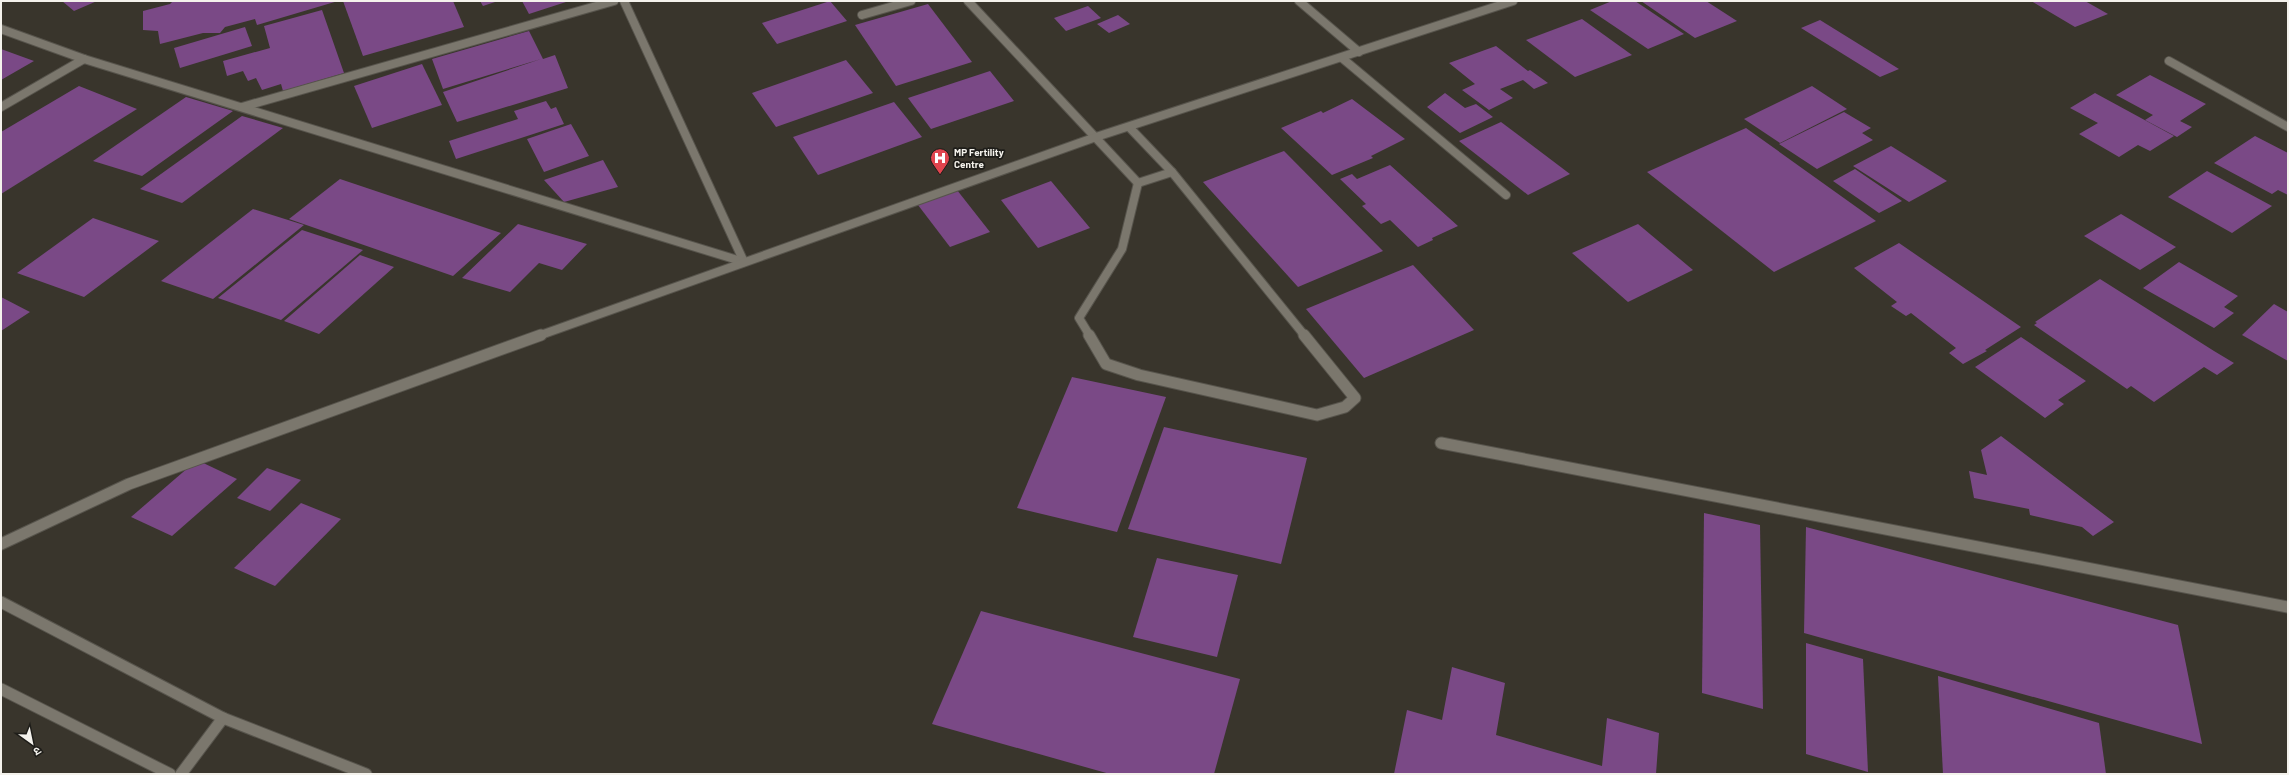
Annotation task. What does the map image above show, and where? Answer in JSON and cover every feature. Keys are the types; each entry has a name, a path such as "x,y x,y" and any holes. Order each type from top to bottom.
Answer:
{"street":[{"path":"242,107 614,1"},
{"path":"624,1 744,262"},
{"path":"862,15 910,1"},
{"path":"968,1 1138,183"},
{"path":"1299,1 1359,52"},
{"path":"1,544 129,484 744,262 1096,137 1130,128 1513,1"},
{"path":"1,29 84,59 744,262"},
{"path":"1342,58 1506,195"},
{"path":"1,107 84,59"},
{"path":"2169,61 2288,127"},
{"path":"1130,128 1172,172 1355,398 1345,407 1317,415 1139,375 1106,364 1079,318 1122,249 1138,183"},
{"path":"1138,183 1172,172"},
{"path":"1441,443 2288,607"},
{"path":"1,602 223,718 366,774"},
{"path":"1,689 170,774"},
{"path":"181,774 223,718"}],"building":[{"path":"62,1 97,1 74,11"},
{"path":"173,1 338,1 257,25 255,19 225,27 220,33 203,33 160,44 158,31 143,30 143,11 170,4"},
{"path":"343,1 453,1 464,27 363,56"},
{"path":"480,1 498,1 483,6"},
{"path":"522,1 569,1 529,14"},
{"path":"830,1 847,21 777,44 762,23"},
{"path":"1612,1 1635,1 1684,34 1648,49 1590,10"},
{"path":"1641,1 1706,1 1737,21 1695,38"},
{"path":"2031,1 2085,1 2108,14 2075,27"},
{"path":"928,4 972,62 896,86 855,25"},
{"path":"1088,6 1101,18 1066,31 1054,18"},
{"path":"322,10 344,73 283,91 281,84 262,90 256,78 248,81 243,71 227,76 223,61 270,48 264,26"},
{"path":"1118,15 1130,24 1109,33 1097,24"},
{"path":"1582,19 1632,55 1575,77 1526,40"},
{"path":"1820,20 1899,69 1880,77 1801,28"},
{"path":"245,27 252,46 180,68 174,48"},
{"path":"529,31 543,59 555,55 568,88 457,122 443,92 541,59 443,89 432,59"},
{"path":"1496,46 1528,71 1530,70 1548,83 1534,89 1523,80 1500,89 1513,98 1489,110 1462,90 1475,84 1449,63"},
{"path":"1,49 34,61 1,80"},
{"path":"846,60 873,93 776,127 752,93"},
{"path":"422,64 442,105 372,128 354,86"},
{"path":"990,71 1014,101 931,129 908,98"},
{"path":"2150,75 2206,104 2180,121 2192,127 2177,137 2145,120 2153,115 2116,95"},
{"path":"79,86 137,109 1,194 1,132"},
{"path":"1812,86 1847,109 1780,143 1744,119"},
{"path":"1445,93 1465,108 1476,104 1493,117 1460,133 1427,107"},
{"path":"2095,93 2174,136 2150,151 2138,145 2119,157 2079,134 2098,123 2070,108"},
{"path":"186,97 233,111 142,176 93,161"},
{"path":"1352,99 1405,139 1371,156 1373,158 1332,175 1281,128 1321,111 1323,113"},
{"path":"546,101 551,109 556,107 564,124 456,159 449,141 518,119 514,111"},
{"path":"894,102 922,137 818,175 793,137"},
{"path":"1844,112 1871,128 1862,133 1873,140 1817,169 1779,144"},
{"path":"242,116 283,128 182,203 140,189"},
{"path":"1501,122 1570,174 1528,195 1459,141"},
{"path":"571,124 589,156 544,172 527,139"},
{"path":"1746,128 1876,221 1774,272 1647,172"},
{"path":"2255,136 2288,153 2288,195 2278,190 2272,194 2214,163"},
{"path":"1891,146 1947,181 1909,202 1853,166"},
{"path":"1284,151 1383,251 1298,287 1203,182"},
{"path":"603,160 618,187 564,202 544,180"},
{"path":"1390,165 1458,226 1432,238 1433,240 1418,247 1390,220 1381,224 1362,206 1366,204 1340,179 1352,174 1357,179"},
{"path":"1855,169 1902,201 1879,213 1833,181"},
{"path":"2207,171 2272,206 2232,233 2168,197"},
{"path":"340,179 501,233 453,276 289,219"},
{"path":"1051,181 1090,228 1038,248 1001,200"},
{"path":"957,190 990,232 950,247 918,205"},
{"path":"253,209 304,225 213,299 161,281"},
{"path":"2121,214 2176,247 2140,270 2084,236"},
{"path":"93,218 159,241 84,297 17,273"},
{"path":"518,224 587,244 562,270 539,263 510,292 462,278"},
{"path":"1638,224 1693,270 1628,302 1572,253"},
{"path":"302,230 363,250 281,320 218,298"},
{"path":"1899,243 2021,327 1985,350 1987,351 1963,364 1949,353 1956,348 1911,313 1906,316 1891,306 1897,302 1854,268"},
{"path":"360,255 394,267 319,334 284,321"},
{"path":"2179,262 2238,296 2224,307 2234,313 2214,328 2143,288"},
{"path":"1413,265 1474,330 1364,378 1306,309"},
{"path":"2100,279 2234,363 2217,375 2204,367 2154,402 2131,386 2127,389 2034,325 2037,323 2035,322"},
{"path":"1,297 30,312 1,331"},
{"path":"2274,304 2288,312 2288,361 2242,335"},
{"path":"2021,337 2086,381 2058,400 2064,404 2045,418 1975,367"},
{"path":"1072,377 1166,397 1117,532 1017,508"},
{"path":"1164,427 1307,458 1281,564 1128,529"},
{"path":"2001,436 2114,522 2093,536 2082,527 2030,515 2029,509 1974,498 1969,471 1987,475 1981,450"},
{"path":"197,460 237,479 172,536 131,517"},
{"path":"267,468 301,480 270,511 237,498"},
{"path":"301,503 341,519 275,586 234,568"},
{"path":"1704,513 1760,525 1763,709 1702,693"},
{"path":"1806,527 2178,625 2202,744 1804,633"},
{"path":"1157,558 1238,575 1217,657 1133,637"},
{"path":"981,611 1240,679 1214,774 1110,774 932,724"},
{"path":"1806,643 1863,659 1868,772 1806,754"},
{"path":"1452,667 1505,683 1496,735 1602,766 1607,718 1659,733 1656,774 1394,774 1407,710 1442,720"},
{"path":"1938,676 2099,723 2106,774 1943,774"}],"place":[{"name":"MP Fertility Centre","path":"940,175"}]}
